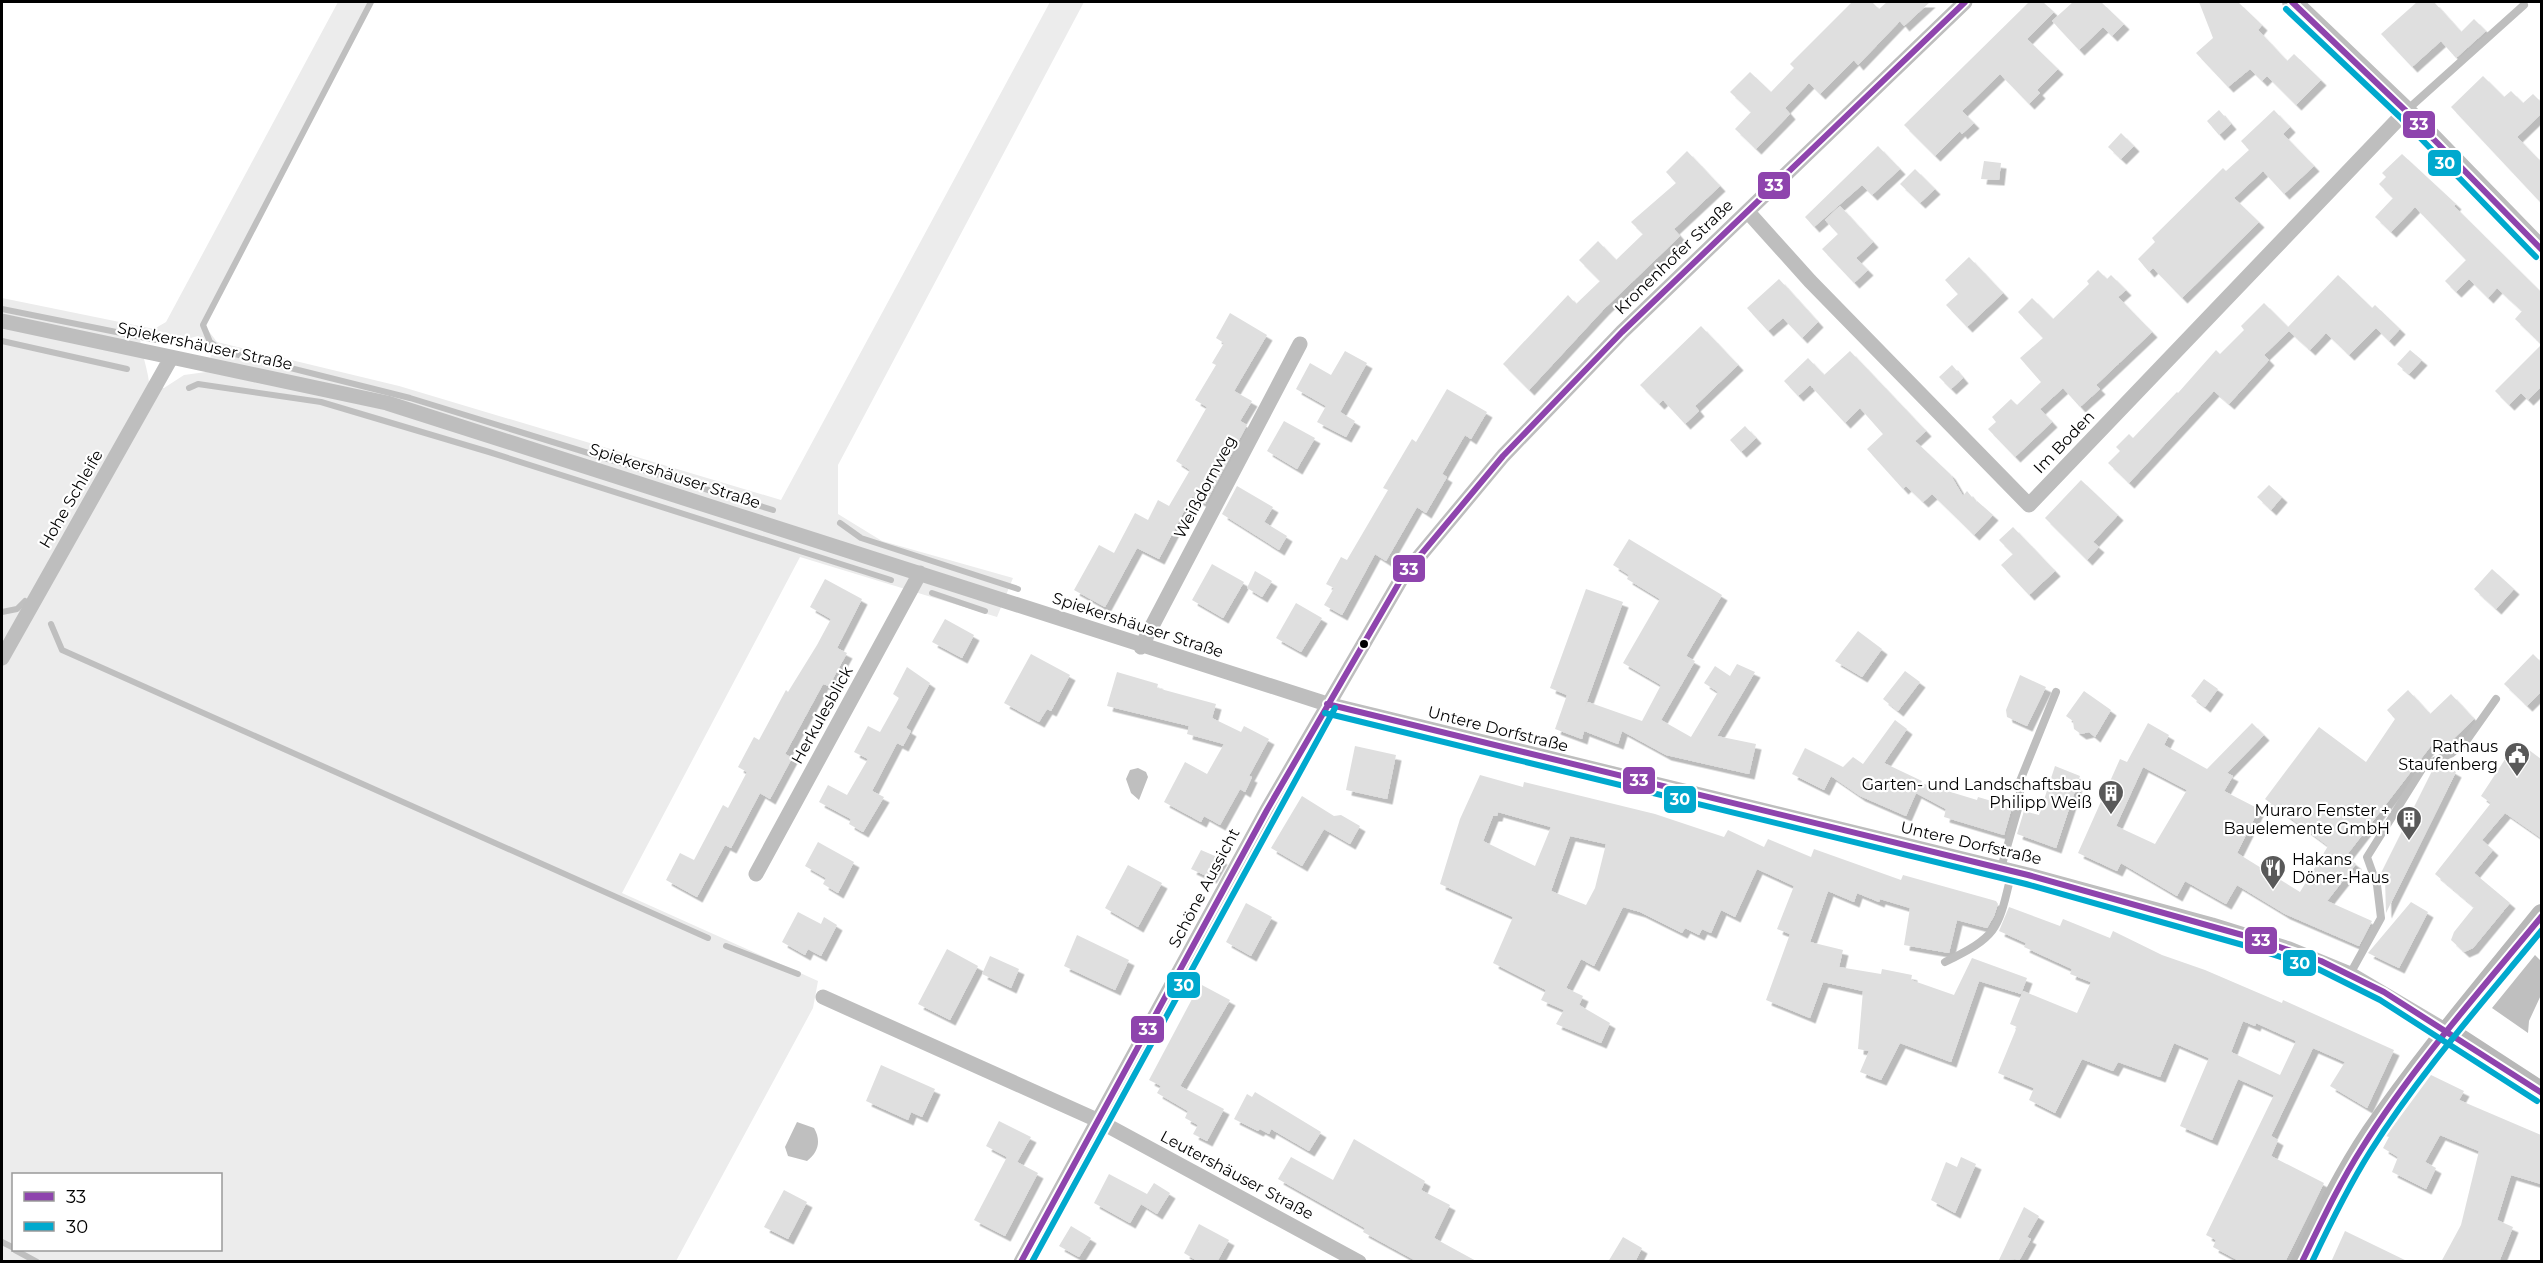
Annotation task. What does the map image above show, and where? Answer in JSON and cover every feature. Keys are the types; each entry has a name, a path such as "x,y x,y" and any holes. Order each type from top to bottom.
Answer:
{"main road":[{"path":"2302,1262 2327,1210 2372,1134 2448,1032 2541,915"},
{"path":"2448,1032 2541,1093"}],"street":[{"name":"Kronenhofer Straße","path":"1327,704 1403,576 1503,456 1622,332 1965,2"},
{"path":"2292,2 2406,111 2541,251"},
{"name":"Im Boden","path":"1748,212 1810,281 2029,505 2406,111"},
{"name":"Spiekershäuser Straße","path":"2,321 387,404 920,573 1142,647 1327,704"},
{"name":"Weißdornweg","path":"1142,647 1300,344"},
{"name":"Hohe Schleife","path":"2,658 171,358"},
{"name":"Herkulesblick","path":"756,874 920,573"},
{"name":"Untere Dorfstraße","path":"1327,704 2006,869 2221,928 2289,949 2350,974 2448,1032"},
{"name":"Schöne Aussicht","path":"1021,1262 1327,704"},
{"path":"823,997 1097,1120"},
{"name":"Leutershäuser Straße","path":"1097,1120 1359,1262"}],"lane":[{"path":"2406,111 2524,5"},
{"path":"1945,962 1980,944 1994,932 2020,802 2020,780 2056,692"},
{"path":"2350,974 2381,918 2377,885 2367,857 2424,766 2452,753 2467,740 2496,699"}],"shaded area":[{"path":"338,2 373,2 204,325 217,342 399,386 781,500 1050,2 1084,2 838,465 838,514 882,541 1013,578 997,617 800,557 622,893 818,981 813,1008 676,1261 2,1261 2,298 154,329 166,322","holes":["198,336 212,352 206,372 184,375 164,388 149,385 140,338 172,343"]},
{"path":"1138,768 1146,772 1148,777 1139,800 1131,793 1126,779 1130,770"},
{"path":"2535,955 2541,961 2541,995 2529,1021 2528,1033 2492,1008"},
{"path":"797,1122 814,1128 818,1137 818,1146 807,1161 788,1156 785,1147"}],"building":[{"path":"1852,2 1872,2 1879,9 1887,2 1930,2 1904,26 1900,21 1858,65 1854,60 1820,94 1809,83 1785,108 1790,114 1756,149 1735,129 1751,112 1730,92 1750,72 1771,92 1794,68 1790,64"},
{"path":"2029,2 2043,2 2054,12 2027,39 2058,69 2037,90 2040,93 2029,104 2000,74 1962,111 1974,123 1962,134 1960,131 1935,156 1904,125"},
{"path":"2073,2 2101,2 2124,24 2112,36 2103,27 2079,50 2052,21"},
{"path":"2199,2 2238,2 2262,25 2258,30 2287,61 2294,54 2321,80 2296,105 2267,76 2262,81 2250,69 2228,87 2196,53 2213,38"},
{"path":"2417,2 2434,2 2461,32 2474,19 2486,31 2456,58 2441,41 2412,67 2381,34"},
{"path":"2483,76 2504,97 2511,91 2523,103 2533,94 2541,102 2541,114 2517,137 2541,162 2541,203 2451,107"},
{"path":"2219,110 2231,124 2219,135 2207,121"},
{"path":"2274,110 2290,127 2283,134 2314,166 2284,194 2263,171 2234,198 2259,222 2182,298 2153,268 2149,272 2138,259 2155,242 2152,238 2223,168 2226,171 2249,150 2241,141"},
{"path":"2121,133 2134,146 2121,159 2108,147"},
{"path":"1878,146 1900,169 1872,195 1862,185 1814,227 1805,217"},
{"path":"1687,151 1720,186 1674,229 1680,236 1604,309 1529,390 1503,364 1568,295 1576,304 1600,281 1579,260 1598,241 1616,260 1643,234 1631,222 1676,183 1666,172"},
{"path":"2402,154 2456,204 2454,206 2541,292 2541,344 2515,319 2522,311 2497,288 2488,298 2469,279 2456,292 2445,281 2466,260 2415,207 2391,232 2375,217 2393,198 2379,184 2386,177 2382,173"},
{"path":"1984,161 2001,163 1999,180 1981,179"},
{"path":"1915,169 1935,189 1920,203 1900,184"},
{"path":"1840,206 1873,242 1856,258 1868,270 1854,283 1822,249 1838,234 1825,220"},
{"path":"1969,257 2003,293 1967,327 1946,305 1958,294 1945,280"},
{"path":"2098,270 2107,279 2111,275 2126,290 2118,297 2152,332 2096,385 2100,389 2080,407 2063,388 2040,409 2052,422 2015,457 1988,429 1996,422 1992,417 2011,399 2017,405 2041,382 2020,358 2043,338 2018,312 2032,298 2053,319 2089,284 2087,281"},
{"path":"2338,275 2372,308 2375,305 2400,329 2389,341 2376,328 2349,355 2326,333 2310,350 2289,331 2264,355 2269,360 2229,404 2214,391 2129,483 2108,463 2120,451 2116,447 2129,434 2133,438 2178,393 2216,350 2220,354 2244,330 2241,326 2264,303 2288,327"},
{"path":"1779,279 1818,322 1802,338 1783,318 1768,331 1747,308"},
{"path":"1230,313 1267,335 1234,391 1252,401 1240,421 1247,425 1205,504 1192,496 1159,559 1137,548 1105,607 1074,590 1099,545 1114,553 1135,513 1148,520 1158,500 1169,506 1190,470 1176,461 1207,407 1195,400 1216,365 1212,363 1224,343 1216,338"},
{"path":"1701,326 1738,365 1695,406 1699,411 1685,424 1663,400 1659,404 1640,385"},
{"path":"2541,345 2541,387 2528,400 2521,393 2509,405 2495,391"},
{"path":"2410,350 2422,360 2409,374 2397,364"},
{"path":"1345,351 1367,363 1340,412 1355,421 1346,437 1317,422 1326,406 1296,389 1310,363 1331,375"},
{"path":"1850,351 1926,431 1915,441 1950,474 1963,496 1967,491 1976,502 1993,515 1974,535 1932,494 1923,502 1906,486 1903,489 1867,449 1883,434 1860,408 1845,423 1810,385 1798,396 1784,381 1808,358 1824,375"},
{"path":"1952,365 1963,378 1951,389 1939,377"},
{"path":"1447,389 1487,412 1471,439 1465,435 1442,474 1447,477 1426,513 1417,507 1386,561 1375,554 1342,615 1324,605 1334,588 1326,584 1341,557 1347,560 1388,490 1383,488 1412,439 1416,442"},
{"path":"1284,421 1315,438 1297,469 1267,451"},
{"path":"1745,426 1756,438 1741,452 1730,440"},
{"path":"2081,480 2118,515 2093,542 2099,547 2087,560 2045,518"},
{"path":"2269,485 2282,497 2271,510 2257,497"},
{"path":"1237,486 1273,507 1264,522 1287,536 1279,550 1222,514"},
{"path":"2013,527 2055,571 2029,595 2001,565 2013,554 1999,540"},
{"path":"1629,539 1722,595 1686,656 1695,661 1661,720 1691,737 1718,692 1704,683 1715,666 1730,676 1737,664 1755,672 1717,736 1756,744 1749,774 1666,755 1622,731 1618,744 1584,731 1582,739 1555,729 1567,695 1550,688 1586,589 1623,602 1585,707 1588,702 1642,721 1661,685 1623,663 1660,599 1627,579 1629,575 1613,565"},
{"path":"1212,564 1244,582 1223,618 1192,600"},
{"path":"2492,569 2514,589 2496,609 2474,589"},
{"path":"1255,571 1272,581 1262,597 1247,588"},
{"path":"825,579 862,599 837,648 847,653 829,686 823,684 785,754 792,758 770,799 760,793 731,848 725,845 697,897 666,880 680,853 694,860 723,805 728,808 747,772 738,767 754,737 759,740 786,690 788,692 831,619 810,607"},
{"path":"1296,603 1322,618 1301,652 1276,638"},
{"path":"945,619 974,635 962,658 932,642"},
{"path":"1858,631 1882,649 1862,677 1835,661"},
{"path":"1031,654 1070,675 1051,711 1047,709 1039,722 1004,703"},
{"path":"2533,654 2541,662 2541,692 2527,706 2504,684"},
{"path":"907,667 930,683 906,728 911,731 903,746 897,743 872,791 884,797 863,832 849,824 851,819 819,802 828,785 847,795 868,759 854,752 868,726 880,732 899,698 893,694"},
{"path":"1905,671 1920,682 1898,711 1883,699"},
{"path":"1117,672 1158,684 1157,688 1216,704 1212,718 1241,732 1244,726 1269,739 1249,776 1252,777 1245,792 1240,789 1220,825 1204,816 1201,822 1164,802 1185,762 1207,774 1224,744 1187,734 1189,726 1107,706"},
{"path":"2020,675 2046,687 2027,726 2007,717 2006,710"},
{"path":"2204,679 2218,689 2205,707 2191,696"},
{"path":"2408,690 2430,714 2451,694 2474,719 2447,745 2437,738 2346,856 2356,864 2327,901 2372,921 2359,946 2285,914 2237,885 2226,904 2185,881 2177,896 2121,863 2117,871 2078,853 2120,759 2127,762 2148,723 2169,735 2164,745 2207,769 2252,723 2264,735 2227,773 2233,776 2224,791 2259,809 2237,853 2300,892 2328,846 2265,799 2319,727 2366,762 2395,719 2387,710","holes":["2143,767 2187,790 2155,844 2116,826"]},
{"path":"2084,691 2111,710 2095,737 2089,732 2081,734 2074,729 2073,721 2066,716"},
{"path":"1895,720 1907,729 1884,763 1922,781 1921,783 1977,800 1978,797 2012,807 2004,835 1944,817 1946,809 1916,793 1906,816 1860,796 1831,776 1824,790 1792,774 1805,748 1843,767 1853,757 1863,764"},
{"path":"2517,741 2541,759 2541,838 2505,813 2482,840 2493,850 2474,873 2510,903 2473,948 2464,952 2451,940 2454,932 2474,907 2435,874 2491,803 2481,796"},
{"path":"1355,746 1396,755 1387,799 1346,790"},
{"name":"Muraro Fenster + Bauelemente GmbH","path":"2442,764 2456,772 2386,913 2385,879 2380,875 2433,769"},
{"path":"2055,766 2080,776 2056,848 2017,834 2024,811 2039,815"},
{"path":"1480,775 1523,787 1524,782 1655,814 1724,837 1728,830 1764,847 1768,839 1811,857 1814,849 1901,880 1903,875 1996,901 1998,904 1987,928 1957,920 1949,953 1904,945 1910,908 1880,899 1879,902 1857,893 1854,902 1828,891 1810,942 1843,950 1839,967 1881,974 1882,969 1912,975 1911,980 1954,995 1972,958 2027,978 2021,994 1979,981 1951,1062 1900,1043 1881,1080 1860,1072 1869,1051 1858,1049 1863,991 1823,982 1810,1018 1766,1000 1790,934 1777,929 1794,886 1757,869 1735,917 1721,910 1711,933 1702,929 1699,935 1685,928 1682,933 1640,912 1623,907 1594,966 1581,959 1566,988 1583,996 1579,1005 1610,1023 1601,1043 1556,1024 1564,1010 1541,1000 1546,990 1493,963 1513,917 1440,884 1460,819","holes":["1498,812 1551,827 1535,866 1483,841 1493,816 1497,816","1570,836 1606,844 1595,888 1586,905 1551,891"]},
{"path":"1302,796 1334,816 1341,815 1360,826 1350,844 1324,829 1302,866 1271,848"},
{"path":"818,842 854,862 838,893 823,884 826,878 805,866"},
{"path":"1201,850 1222,859 1211,878 1191,869"},
{"path":"1128,865 1162,883 1138,927 1105,908"},
{"path":"2411,902 2428,912 2399,968 2368,953"},
{"path":"1246,903 1272,917 1251,956 1226,942"},
{"path":"2009,907 2060,926 2063,919 2110,938 2113,931 2162,955 2205,970 2282,1003 2283,1000 2394,1050 2367,1108 2330,1086 2345,1062 2313,1048 2271,1136 2278,1140 2271,1156 2324,1183 2285,1262 2241,1262 2213,1247 2216,1240 2206,1235 2274,1095 2238,1079 2212,1140 2180,1126 2209,1058 2174,1043 2160,1077 2118,1062 2113,1071 2082,1059 2055,1113 2029,1100 2034,1088 1998,1073 2017,1027 2010,1024 2023,991 2077,1013 2091,982 2070,974 2072,969 2024,947 2026,943 1999,931","holes":["2243,1021 2255,1026 2256,1023 2296,1041 2280,1075 2231,1052"]},
{"path":"798,912 821,924 824,917 837,925 821,956 808,949 805,955 782,942"},
{"path":"1077,935 1129,960 1115,990 1064,966"},
{"path":"947,949 978,966 950,1020 918,1004"},
{"path":"990,956 1019,969 1011,988 982,974"},
{"path":"1200,984 1230,1000 1180,1086 1224,1109 1207,1141 1193,1134 1198,1125 1185,1118 1188,1111 1157,1093 1161,1086 1149,1080"},
{"path":"881,1065 935,1089 922,1117 911,1112 908,1120 866,1101"},
{"path":"2431,1075 2464,1091 2459,1100 2541,1135 2541,1184 2511,1175 2497,1220 2513,1227 2499,1262 2441,1262 2461,1225 2479,1151 2440,1135 2425,1162 2436,1168 2426,1189 2392,1172 2398,1157 2383,1148 2389,1137 2386,1136"},
{"path":"1255,1092 1321,1132 1309,1151 1271,1129 1269,1134 1234,1119 1247,1094 1252,1097"},
{"path":"999,1121 1031,1137 1017,1162 1038,1173 1005,1236 974,1220 1007,1157 986,1146"},
{"path":"1354,1139 1425,1181 1421,1190 1450,1205 1434,1238 1478,1262 1418,1262 1363,1232 1365,1228 1278,1179 1291,1157 1333,1180"},
{"path":"1961,1157 1976,1164 1955,1213 1931,1200 1946,1162 1957,1167"},
{"path":"1109,1174 1147,1194 1154,1183 1170,1193 1157,1214 1141,1204 1130,1223 1094,1203"},
{"path":"784,1190 807,1202 788,1239 764,1227"},
{"path":"2024,1207 2039,1216 2027,1237 2031,1239 2019,1261 2015,1259 1998,1262"},
{"path":"1199,1224 1229,1240 1217,1262 1199,1262 1184,1253"},
{"path":"1071,1226 1091,1238 1079,1257 1059,1246"},
{"path":"2345,1231 2409,1262 2331,1262"},
{"path":"1623,1237 1642,1248 1635,1262 1608,1262"}],"waterway":[{"path":"371,2 203,325 210,342 223,351 410,398 773,510"},
{"path":"2,309 156,340 167,337"},
{"path":"2,341 127,369"},
{"path":"189,388 198,384 321,402 489,452 891,580"},
{"path":"840,523 861,538 1018,589"},
{"path":"932,593 985,611"},
{"path":"2,612 17,609 25,601"},
{"path":"51,624 62,650 708,938"},
{"path":"726,946 798,974"},
{"path":"2,1242 12,1247"},
{"path":"17,1251 37,1262"}],"transit line":[{"name":"33","path":"1021,1262 1267,810 1403,576 1503,456 1622,332 1965,2"},
{"name":"33","path":"2292,2 2406,111 2542,250"},
{"name":"30","path":"2286,9 2400,117 2536,257"},
{"name":"33","path":"1327,704 2028,875 2253,938 2321,961 2384,992 2542,1093"},
{"name":"30","path":"1032,1262 1335,708"},
{"name":"30","path":"1325,713 2026,884 2250,947 2318,969 2380,1000 2537,1101"},
{"name":"33","path":"2302,1262 2330,1204 2382,1117 2448,1029 2542,916"},
{"name":"30","path":"2312,1262 2354,1179 2389,1123 2453,1038 2542,930"}],"place":[{"name":"Rathaus Staufenberg","path":"2517,778"},
{"name":"Garten- und Landschaftsbau Philipp Weiß","path":"2111,816"},
{"name":"Muraro Fenster + Bauelemente GmbH","path":"2409,842"},
{"name":"Hakans Döner-Haus","path":"2273,891"}]}
